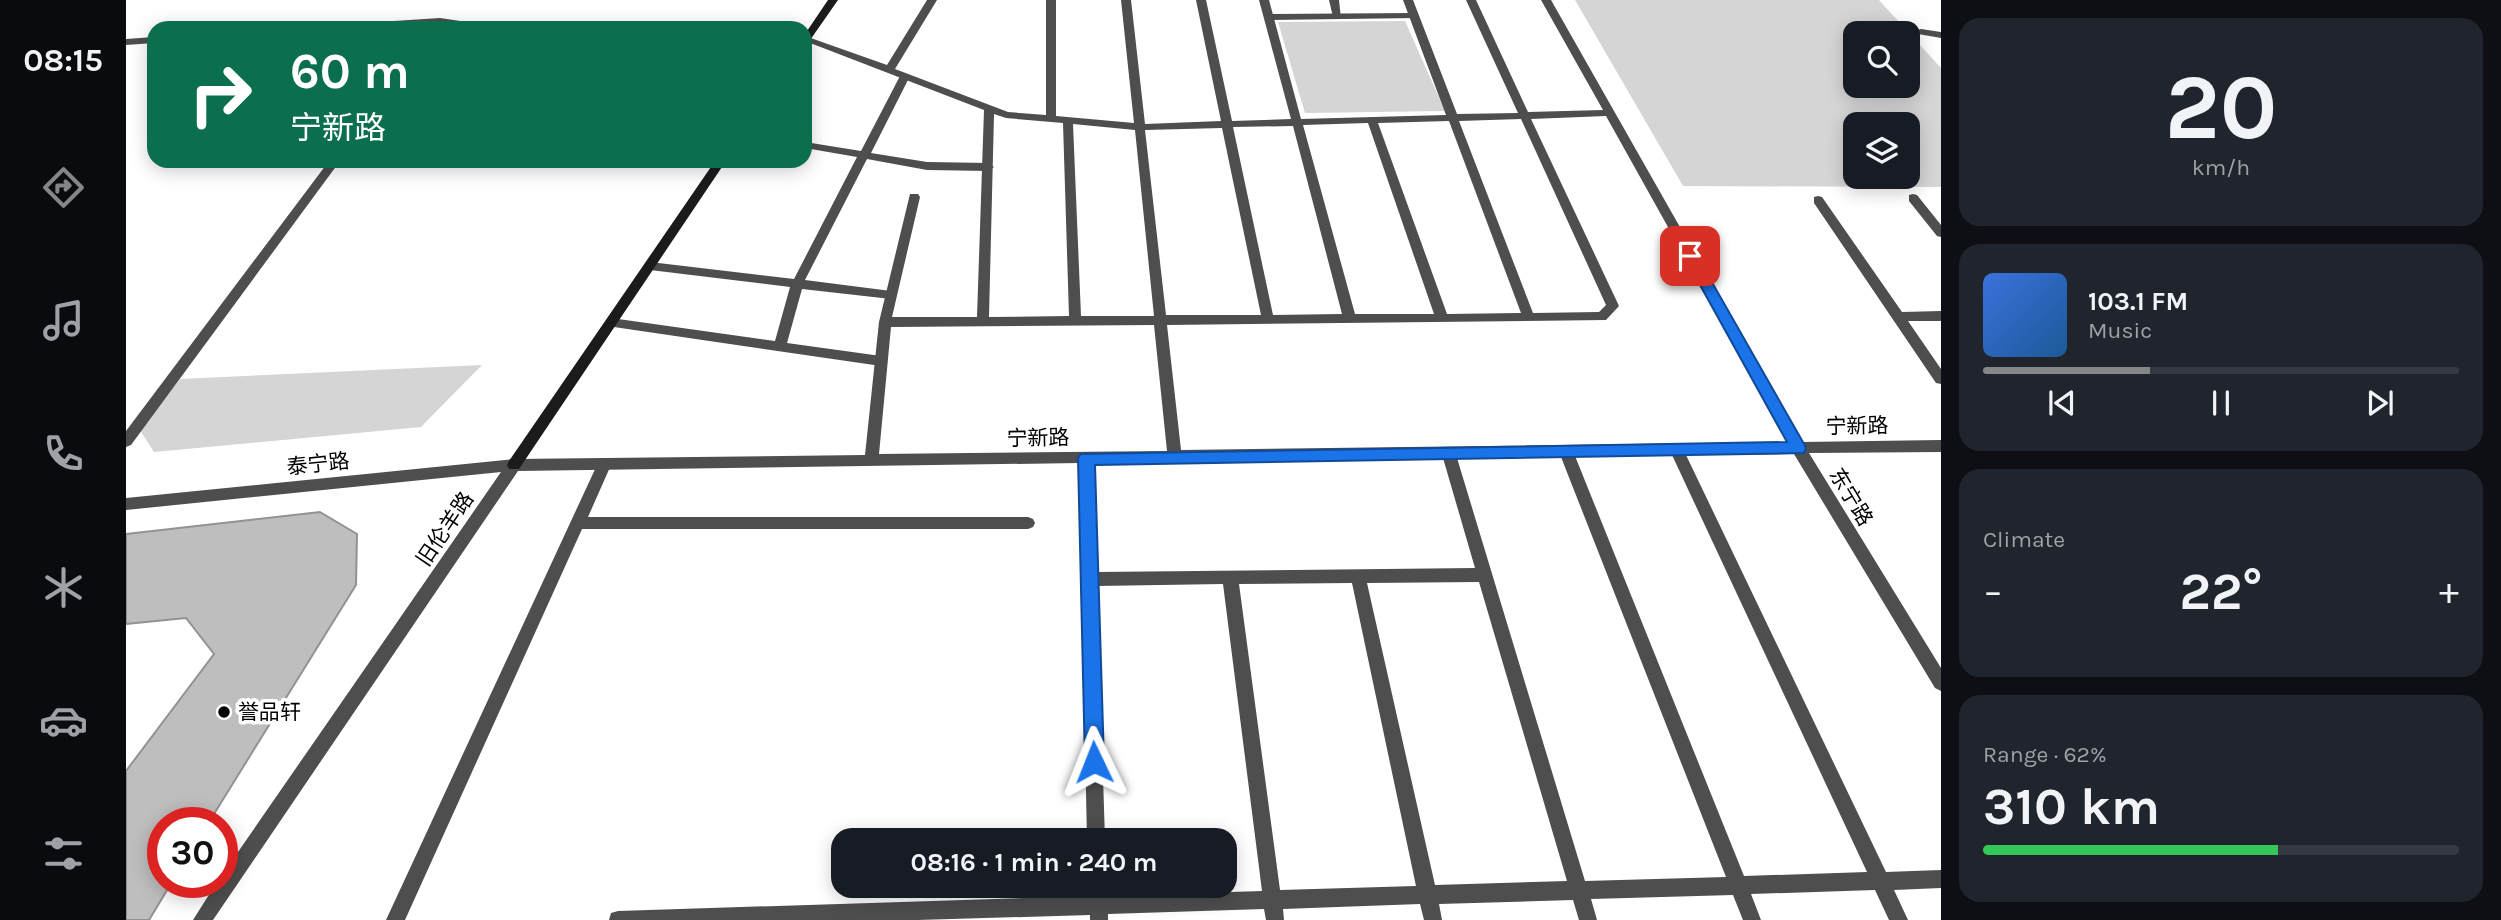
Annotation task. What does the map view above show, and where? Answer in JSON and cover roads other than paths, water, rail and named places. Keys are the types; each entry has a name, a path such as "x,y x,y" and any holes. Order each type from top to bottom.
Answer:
{"street":[{"path":"812,31 833,0"},
{"path":"888,70 932,0"},
{"path":"1051,0 1051,119"},
{"path":"1126,0 1175,457"},
{"path":"1201,0 1268,320"},
{"path":"1264,0 1350,319"},
{"path":"1334,0 1338,17"},
{"path":"1408,0 1529,318"},
{"path":"885,322 1602,317 1613,306 1471,0"},
{"name":"东宁路","path":"1546,0 1798,448 1941,682"},
{"path":"1269,17 1414,16"},
{"path":"1921,33 1941,35"},
{"path":"126,42 147,40"},
{"path":"812,42 1006,116 1139,127 1609,113"},
{"path":"780,347 797,284 905,76"},
{"path":"983,321 989,109"},
{"path":"1372,120 1442,318"},
{"path":"1068,121 1075,321"},
{"path":"812,146 928,166 988,167"},
{"path":"126,441 330,168"},
{"name":"旧伦羊路","path":"202,920 716,168"},
{"path":"871,461 885,322 914,197"},
{"path":"1913,198 1941,233"},
{"path":"1818,200 1941,379"},
{"path":"650,266 891,295"},
{"path":"1899,317 1941,316"},
{"path":"611,323 881,361"},
{"name":"宁新路","path":"514,465 1941,446"},
{"path":"1677,450 1899,920"},
{"path":"1566,452 1752,920"},
{"path":"1448,453 1588,920"},
{"path":"1086,458 1097,828"},
{"name":"泰宁路","path":"126,504 514,465"},
{"path":"395,920 604,465"},
{"path":"578,523 1028,523"},
{"path":"1089,579 1484,575"},
{"path":"1358,576 1433,920"},
{"path":"1230,577 1275,920"},
{"path":"618,920 1098,913 1272,900 1941,879"}],"place":[{"name":"誉品轩","path":"224,712"}]}
